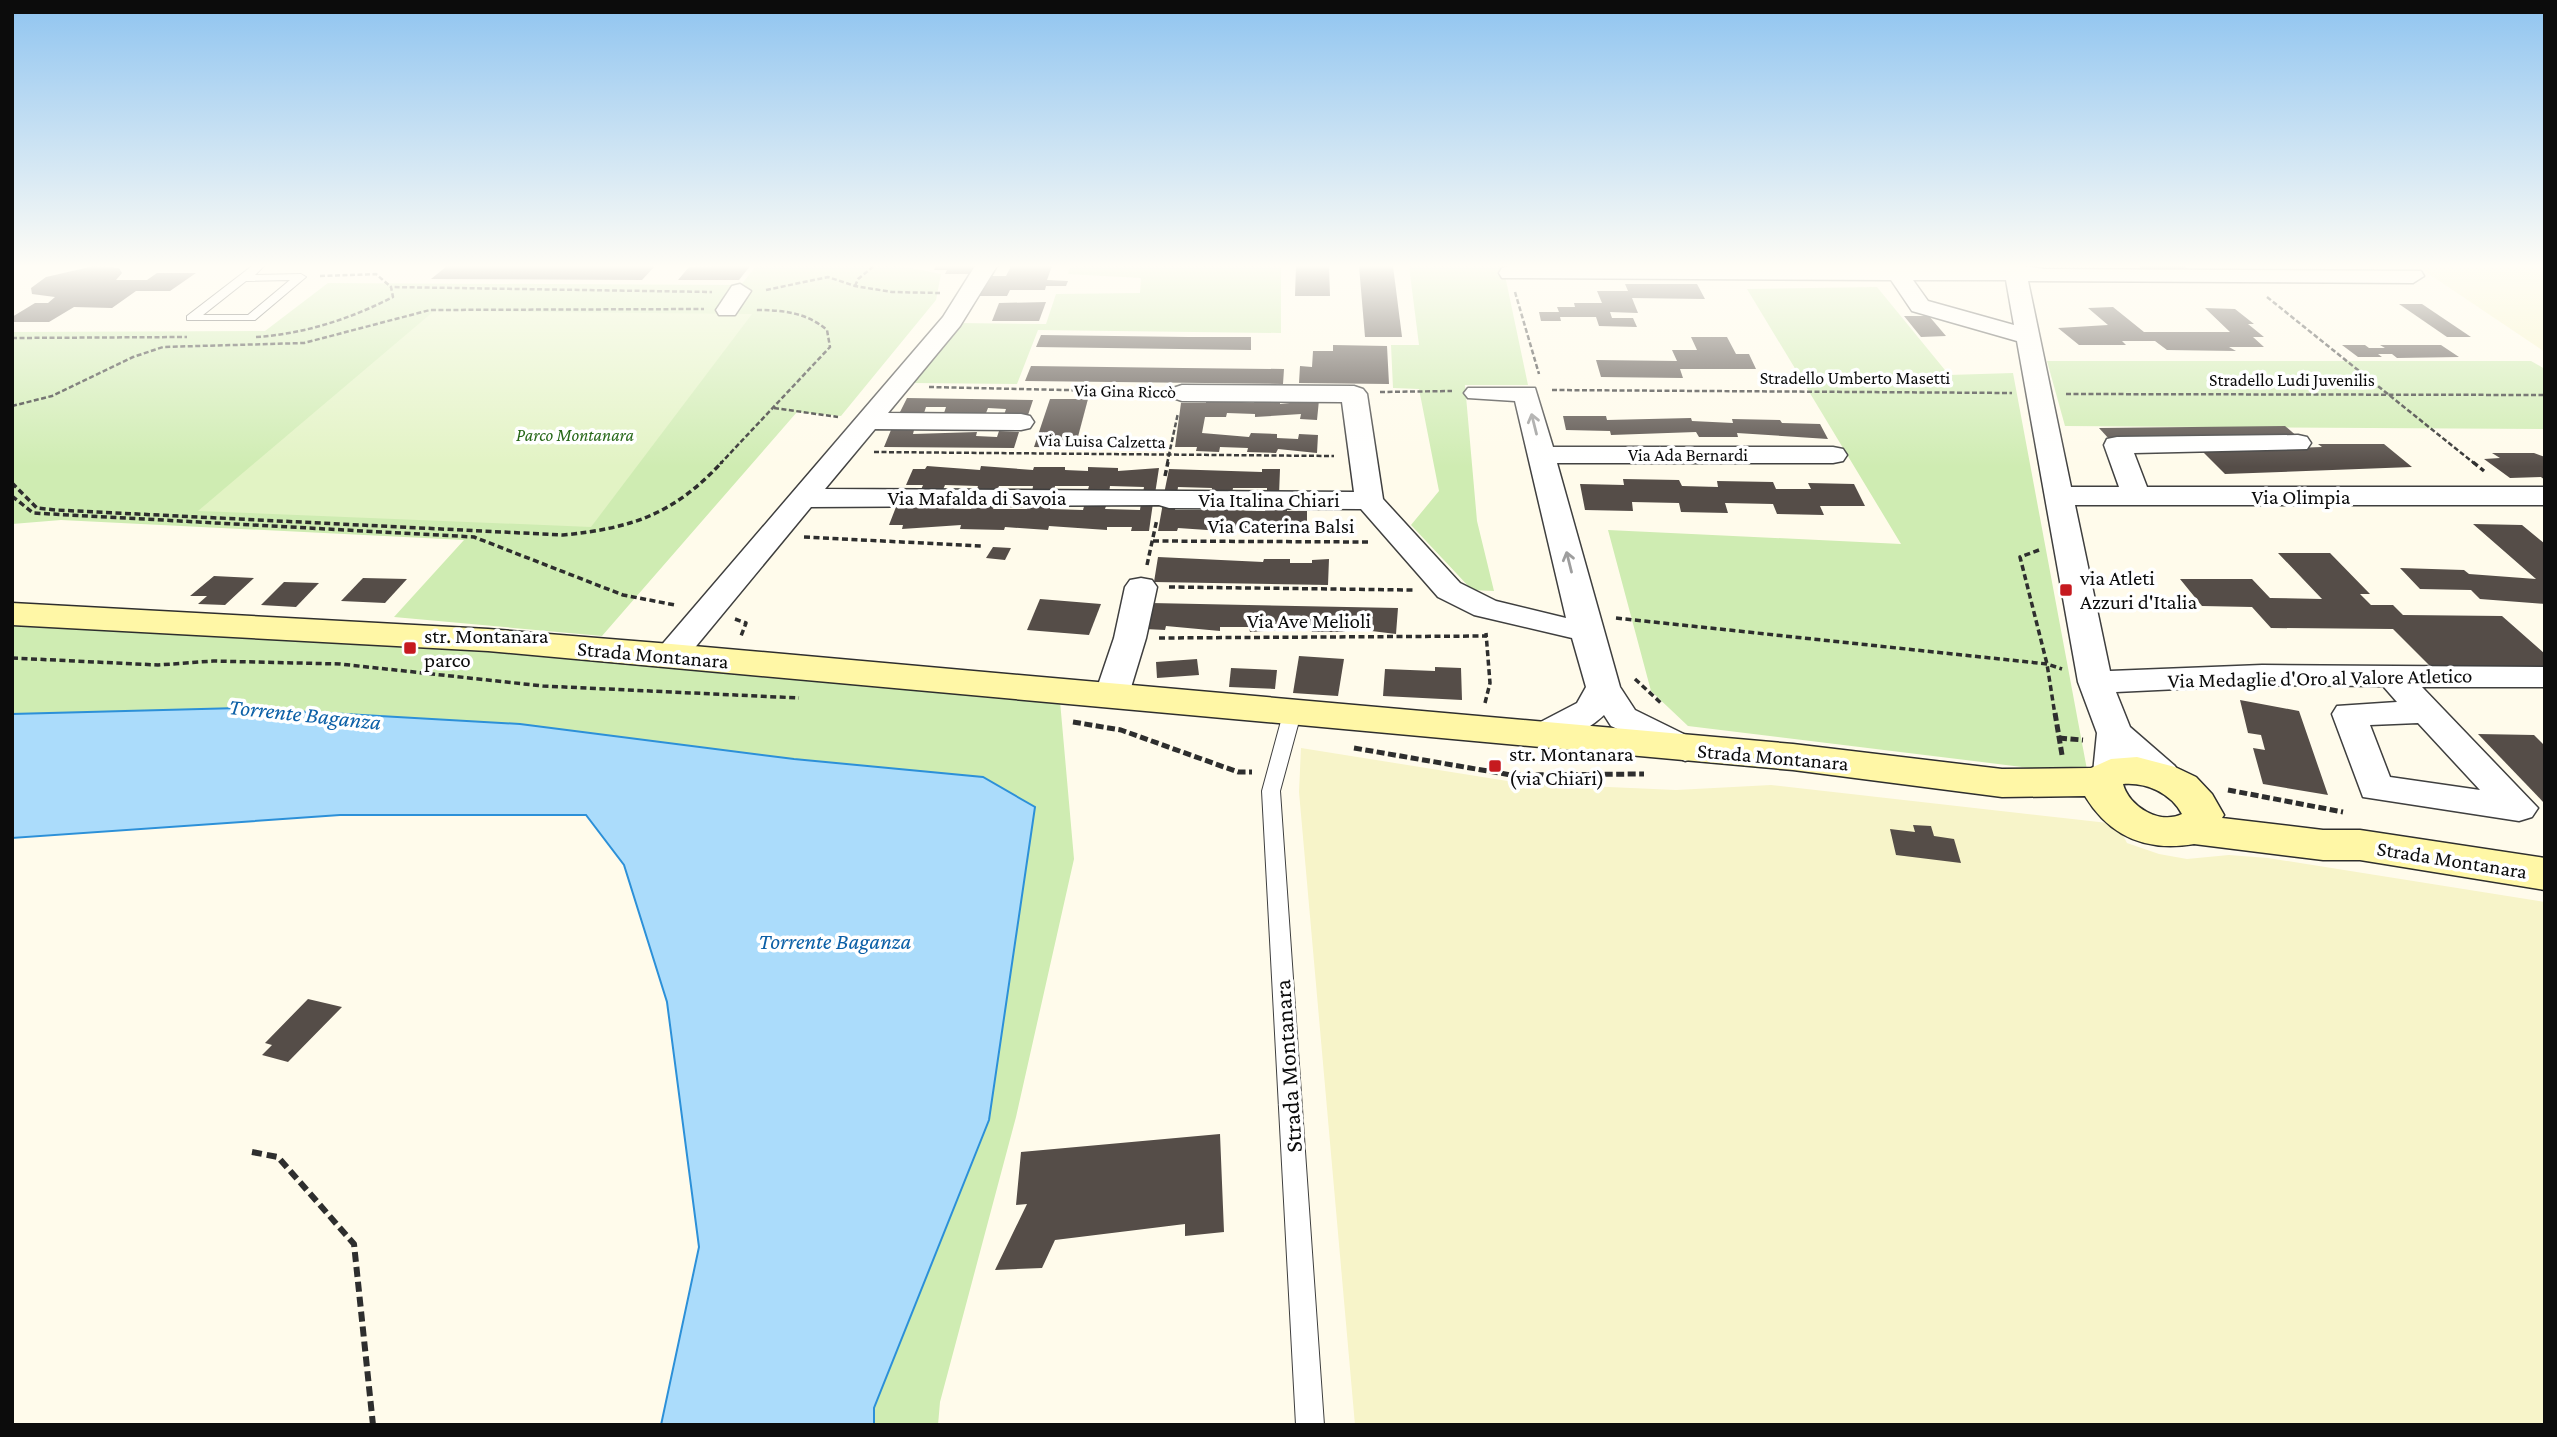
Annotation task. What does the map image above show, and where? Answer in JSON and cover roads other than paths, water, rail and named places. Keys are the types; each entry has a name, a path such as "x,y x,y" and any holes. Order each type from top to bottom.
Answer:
{"street":[{"path":"670,655 942,333"},
{"path":"2015,333 2025,336 2039,393 2111,768"},
{"path":"1471,392 1526,393 1586,628 1611,712"},
{"name":"Via Gina Riccò","path":"1182,393 1354,394"},
{"name":"Via Italina Chiari","path":"1354,394 1369,500 1448,590 1485,608 1568,628 1586,628"},
{"path":"867,421 1021,422"},
{"path":"2137,497 2117,445 2298,443"},
{"name":"Via Ada Bernardi","path":"1542,455 1833,455"},
{"name":"Via Olimpia","path":"2058,496 2545,496"},
{"name":"Via Mafalda di Savoia","path":"802,498 1160,498"},
{"name":"Via Italina Chiari","path":"1160,498 1369,500"},
{"path":"1112,694 1130,638 1141,587"},
{"name":"Strada Montanara","path":"12,614 474,639 1293,710 1542,736 1611,712 1685,749 1793,757 2002,783 2111,768 2140,771 2171,781 2230,807 2355,829 2545,874"},
{"name":"Via Medaglie d'Oro al Valore Atletico","path":"2095,682 2262,675 2545,677"},
{"path":"2391,675 2426,712"},
{"name":"Strada Montanara","path":"2111,768 2139,826 2163,832 2194,830 2323,845 2355,829"},
{"path":"2171,781 2198,803 2203,815 2194,830"}],"lane":[{"name":"Strada Montanara","path":"1293,710 1271,791 1310,1425"}],"water":[{"name":"Torrente Baganza","path":"239,708 520,724 794,759 983,777 1035,807 989,1120 874,1408 874,1425 661,1425 699,1247 667,1002 624,865 586,815 340,815 12,838 12,714"}],"place":[{"name":"via Atleti Azzuri d'Italia","path":"2066,590"},
{"name":"str. Montanara parco","path":"410,648"},
{"name":"str. Montanara (via Chiari)","path":"1495,766"}],"park label":[{"name":"Parco Montanara","path":"575,435"}]}
